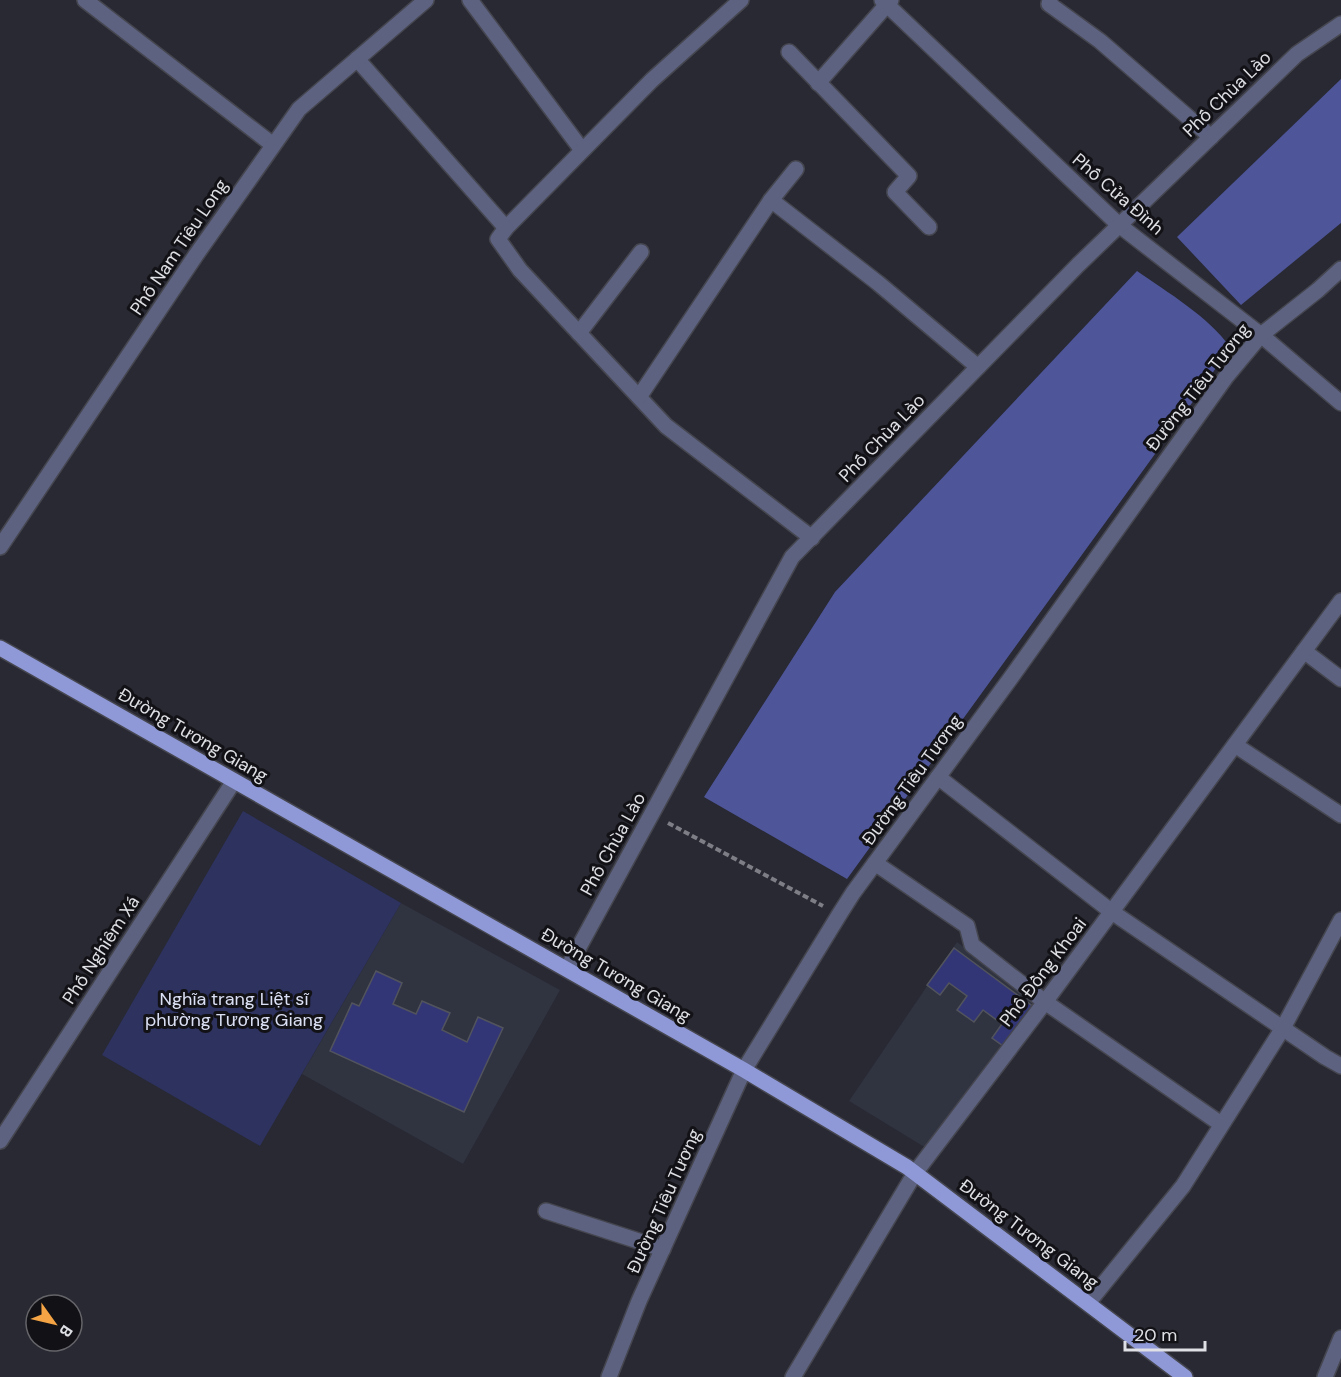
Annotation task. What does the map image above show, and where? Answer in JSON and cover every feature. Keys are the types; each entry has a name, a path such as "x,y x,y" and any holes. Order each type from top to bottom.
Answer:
{"main road":[{"name":"Đường Tương Giang","path":"0,648 744,1070 915,1173 1185,1377"}],"street":[{"path":"85,0 273,145"},
{"name":"Phố Nam Tiêu Long","path":"0,547 196,255 299,109 426,0"},
{"path":"470,0 582,150"},
{"path":"741,0 652,80 506,228 498,239 520,270 666,426 812,538"},
{"path":"1050,0 1049,4 1100,41 1211,137"},
{"path":"818,83 887,2"},
{"name":"Phố Cửa Đình","path":"887,2 1119,225 1261,335 1341,403"},
{"name":"Phố Chùa Lào","path":"567,969 792,557 1119,225 1297,54 1341,24"},
{"path":"789,52 909,176 895,192 929,227"},
{"path":"357,59 506,228"},
{"path":"639,397 771,200 796,169"},
{"path":"771,200 878,283 978,367"},
{"path":"579,333 641,252"},
{"name":"Đường Tiêu Tương","path":"609,1377 639,1301 744,1070 839,915 1226,377 1261,335 1341,269"},
{"name":"Phố Đồng Khoai","path":"793,1377 915,1173 1045,1002 1341,601"},
{"path":"1304,651 1341,679"},
{"path":"1235,745 1341,815"},
{"path":"938,777 1112,912 1341,1066"},
{"name":"Phố Nghiêm Xá","path":"0,1141 234,781"},
{"path":"875,863 967,926 972,945 1045,1002 1221,1124"},
{"path":"1088,1304 1170,1204 1283,1028 1341,920"},
{"path":"546,1211 663,1249"},
{"path":"1325,1377 1341,1338"}],"path":[{"path":"652,814 839,915"}],"shaded area":[{"path":"1341,79 1341,223 1241,305 1177,237"},
{"path":"1137,271 1199,315 1230,347 1197,396 847,879 704,797 835,592"},
{"path":"401,903 560,990 463,1164 302,1074"},
{"path":"957,942 1039,1004 926,1148 849,1101"}],"green space":[{"name":"Nghĩa trang Liệt sĩ phường Tương Giang","path":"243,811 401,903 260,1146 102,1055"}],"building":[{"path":"954,948 1035,1008 1006,1048 992,1038 1002,1024 983,1010 974,1022 957,1010 967,996 949,983 940,995 927,985"},
{"path":"376,971 402,983 393,1004 416,1014 422,1001 450,1013 442,1030 467,1042 478,1017 503,1028 464,1112 330,1051 352,1003 359,1006"}]}
